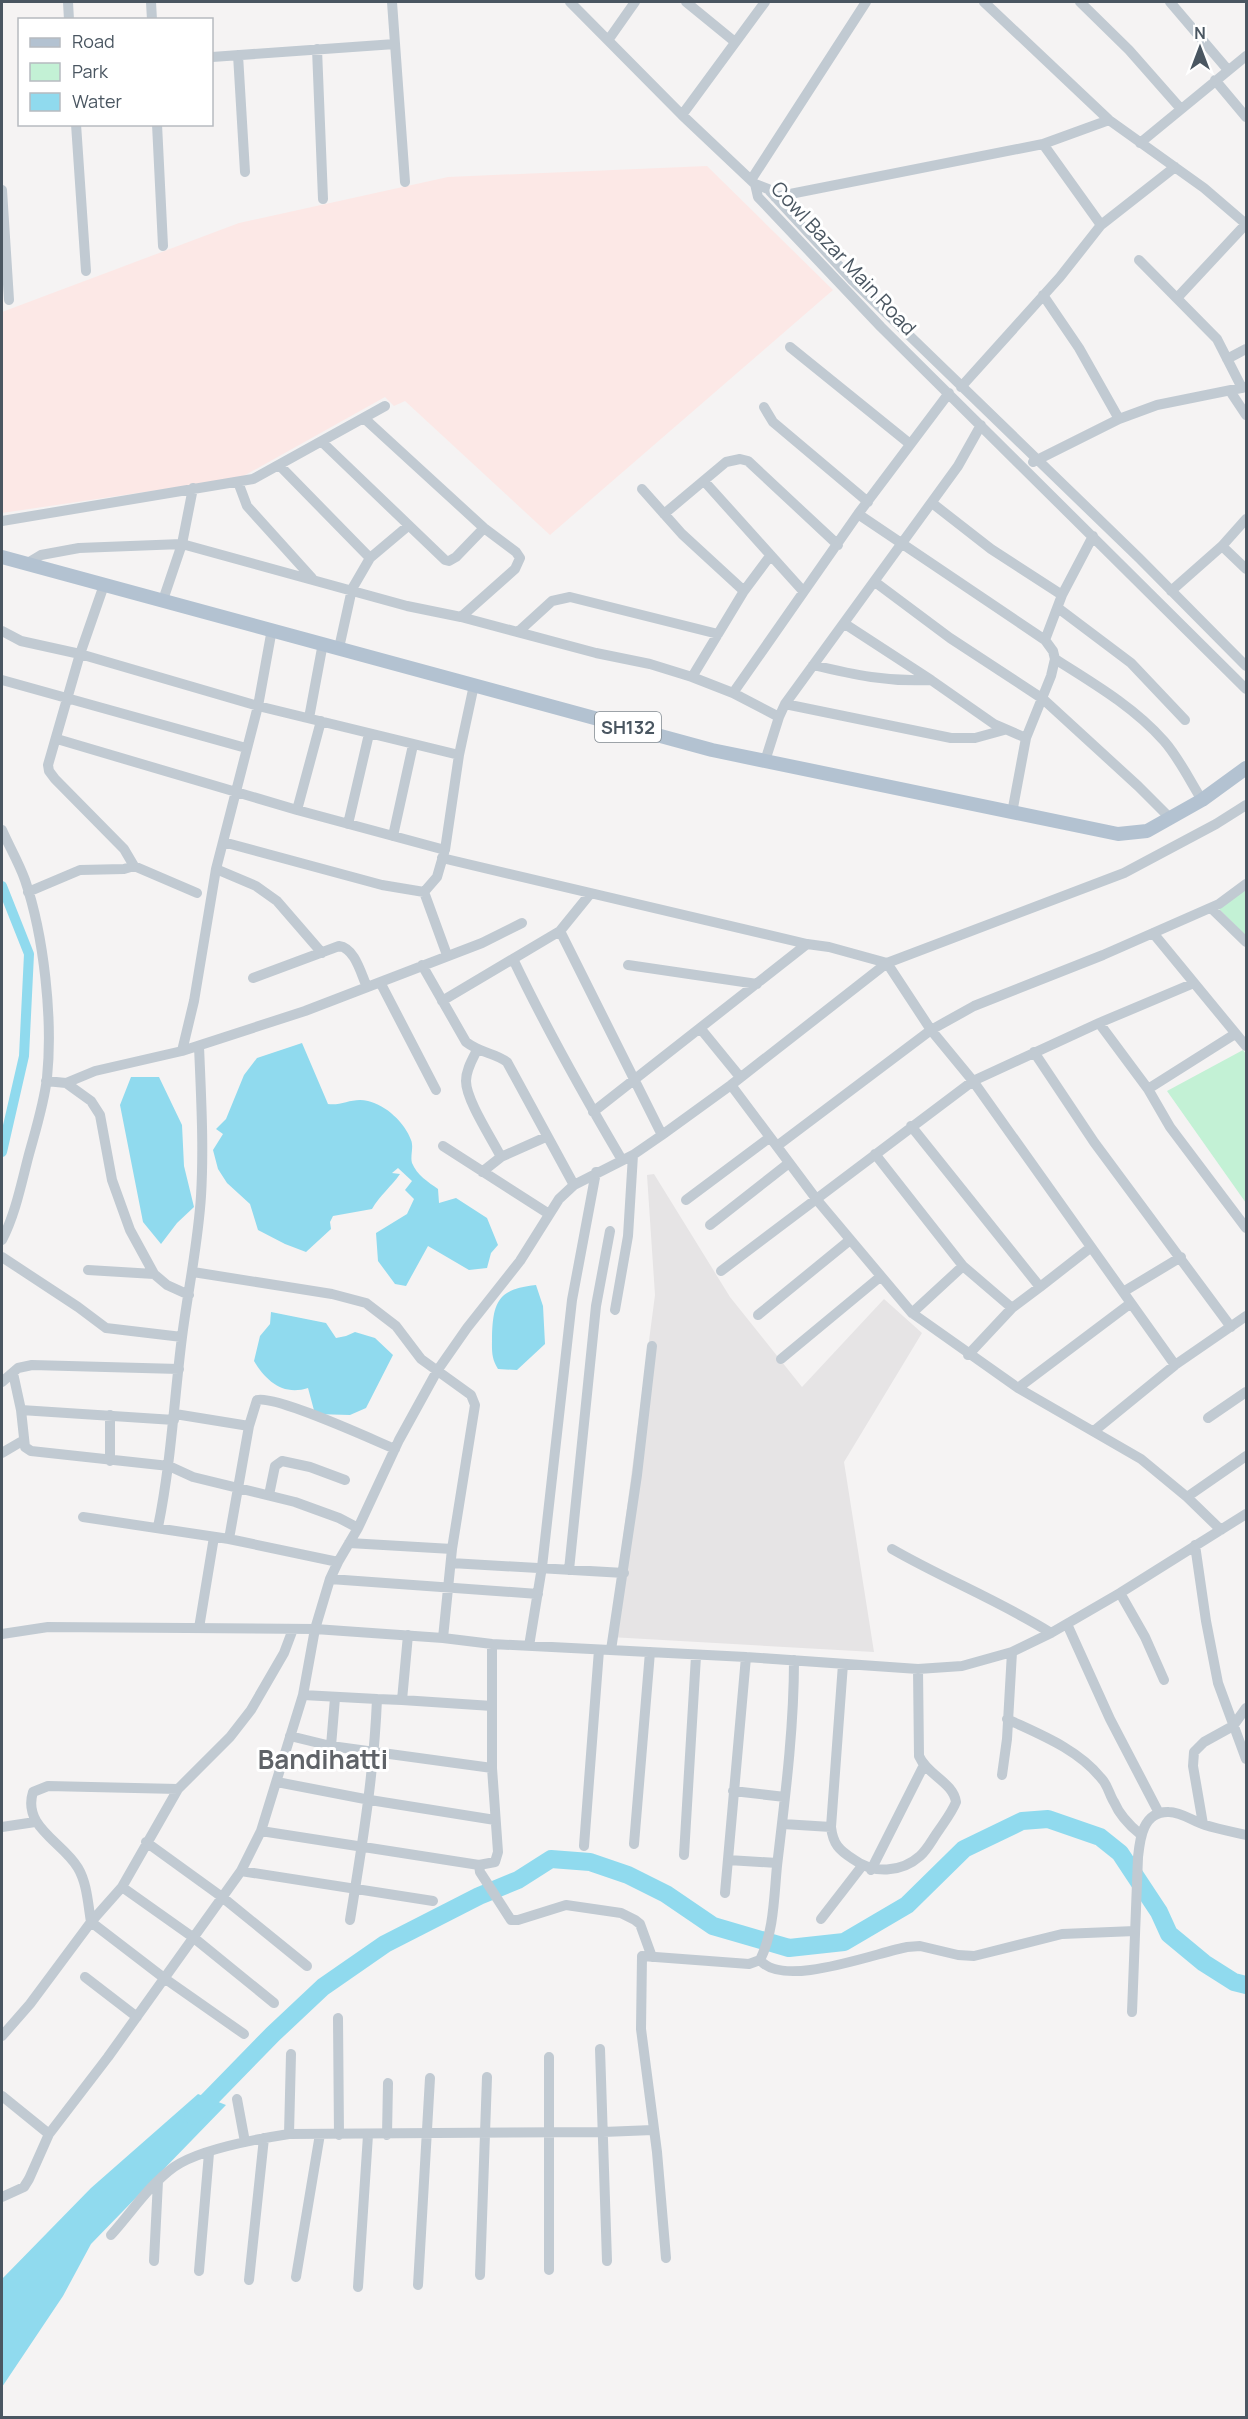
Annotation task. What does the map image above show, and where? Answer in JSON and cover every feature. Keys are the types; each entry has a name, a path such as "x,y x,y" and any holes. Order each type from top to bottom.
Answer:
{"main road":[{"name":"SH132","path":"2,557 712,750 1118,834 1147,831 1171,819 1246,768"}],"street":[{"path":"68,2 69,18"},
{"path":"152,2 152,18"},
{"path":"392,2 405,182"},
{"path":"570,2 682,115 753,182 866,2"},
{"path":"609,39 635,2"},
{"path":"686,2 735,42"},
{"path":"682,115 765,2"},
{"path":"984,2 1108,120 1204,188 1246,224 1177,298"},
{"path":"1082,2 1129,50 1181,109"},
{"path":"1170,2 1228,70"},
{"path":"213,57 395,44"},
{"path":"317,49 323,199"},
{"path":"238,55 244,172"},
{"path":"1140,142 1246,56"},
{"path":"1215,80 1246,117"},
{"path":"775,196 1043,144 1108,120"},
{"path":"76,126 86,272"},
{"path":"157,126 163,246"},
{"path":"1043,144 1101,225"},
{"path":"961,387 1043,295 1101,225 1175,167"},
{"name":"Cowl Bazar Main Road","path":"753,182 768,189 854,281 961,387 1171,591 1242,654 1246,666"},
{"name":"Cowl Bazar Main Road","path":"753,182 758,197 881,327 1246,689"},
{"path":"2,190 9,300"},
{"path":"1026,469 1035,459 1119,419 1157,405 1244,388 1217,339 1139,260"},
{"path":"1043,295 1079,348 1119,419"},
{"path":"790,347 910,444"},
{"path":"1227,359 1246,349"},
{"path":"1230,392 1246,416"},
{"path":"733,693 858,514 949,393"},
{"path":"2,521 254,478 280,466 385,406"},
{"path":"764,407 773,422 868,502"},
{"path":"365,419 520,558 519,564 461,617"},
{"path":"765,761 785,704 876,582 958,466 981,425"},
{"path":"322,442 408,526 448,561 456,557 484,528"},
{"path":"664,514 726,462 740,459 748,461 838,545"},
{"path":"280,466 370,558"},
{"path":"704,481 803,591"},
{"path":"238,482 247,506 313,579"},
{"path":"163,600 182,544 193,488"},
{"path":"642,489 714,566 744,591"},
{"path":"932,503 991,549 1062,595"},
{"path":"858,514 1046,640 1056,659 1141,718 1165,742 1202,800"},
{"path":"1171,591 1222,546 1246,519"},
{"path":"339,648 352,590 370,558 408,526"},
{"path":"1046,640 1062,595 1093,536"},
{"path":"27,564 40,555 79,548 182,544 407,606 461,617 596,653 650,664 733,693 779,717"},
{"path":"1222,546 1246,569"},
{"path":"692,677 744,591 770,556"},
{"path":"876,582 950,638 1042,699 1171,819"},
{"path":"104,585 80,654 48,765 49,771 124,849 135,866 197,893"},
{"path":"518,632 552,601 561,597 570,597 718,634"},
{"path":"1058,608 1131,663 1185,720"},
{"path":"845,624 1004,730 1026,738"},
{"path":"182,1051 194,1001 216,869 258,706 272,629"},
{"path":"2,631 21,641 80,654 258,706 459,755"},
{"path":"309,718 323,643"},
{"path":"1012,813 1026,738 1056,659"},
{"path":"813,665 873,679 931,680"},
{"path":"2,680 246,748"},
{"path":"424,892 437,877 443,854 459,755 474,685"},
{"path":"785,704 951,738 975,738 1004,730"},
{"path":"297,810 321,721"},
{"path":"348,824 369,734"},
{"path":"57,739 393,836 443,854 590,894 807,944 829,947 887,963 931,1030 973,1081 1175,1365"},
{"path":"393,836 413,745"},
{"path":"2,2197 24,2187 49,2134 242,1871 261,1831 277,1782 303,1695 315,1629 330,1579 338,1562 358,1528 395,1449 436,1371 520,1261 559,1198 574,1185 633,1155 662,1135 731,1085 887,963 1125,873 1216,824 1246,805"},
{"path":"2,830 25,879 35,920 47,994 49,1044 46,1081 17,1201 2,1240"},
{"path":"223,842 382,885 424,892"},
{"path":"28,892 80,870 124,869 135,866"},
{"path":"216,869 256,886 277,901 322,953"},
{"path":"777,1146 931,1030 974,1006 1211,908 1246,884"},
{"path":"424,892 447,955"},
{"path":"442,1001 560,931 590,894"},
{"path":"1211,908 1246,942"},
{"path":"46,1081 66,1083 95,1071 182,1051 305,1011 482,943 522,923"},
{"path":"560,931 662,1135"},
{"path":"1153,933 1246,1046"},
{"path":"593,1112 807,944"},
{"path":"254,978 339,946 348,949 367,987"},
{"path":"513,959 543,1022 622,1160"},
{"path":"422,965 466,1041 477,1050 500,1057 507,1062 574,1185"},
{"path":"628,965 757,984"},
{"path":"380,982 436,1090"},
{"path":"721,1271 973,1081 1099,1023 1194,983"},
{"path":"1099,1023 1148,1089 1170,1127 1246,1228"},
{"path":"700,1029 740,1077"},
{"path":"1148,1089 1235,1034"},
{"path":"158,1527 169,1466 182,1336 193,1272 201,1196 199,1046"},
{"path":"477,1050 467,1070 466,1083 470,1097 501,1157"},
{"path":"1034,1052 1094,1142 1231,1327"},
{"path":"66,1083 91,1101 100,1115 112,1180 130,1230 154,1274 167,1285 189,1295"},
{"path":"731,1085 817,1200 912,1313 968,1355 1018,1388 1141,1460 1187,1497 1221,1530"},
{"path":"911,1126 1040,1287"},
{"path":"482,1172 501,1157 546,1137"},
{"path":"686,1200 769,1138"},
{"path":"443,1146 549,1214"},
{"path":"875,1154 963,1266 1012,1308"},
{"path":"615,1310 628,1236 633,1155"},
{"path":"710,1225 789,1162"},
{"path":"529,1646 542,1567 572,1300 596,1172"},
{"path":"569,1570 594,1317 610,1231"},
{"path":"758,1316 850,1240"},
{"path":"968,1355 1012,1308 1090,1248"},
{"path":"2,1257 106,1328 182,1336"},
{"path":"1123,1292 1181,1257"},
{"path":"912,1313 963,1266"},
{"path":"88,1270 154,1274"},
{"path":"193,1272 332,1294 366,1303 396,1326 421,1359 471,1395 475,1405 452,1549 443,1638"},
{"path":"781,1359 880,1277"},
{"path":"1018,1388 1131,1303"},
{"path":"1094,1431 1175,1365 1246,1316"},
{"path":"611,1650 624,1573 652,1346"},
{"path":"2,1382 24,1365 179,1369"},
{"path":"13,1373 21,1410 25,1447 31,1451 169,1466 193,1477 314,1508 358,1528"},
{"path":"1208,1418 1246,1392"},
{"path":"229,1539 249,1426 257,1400 264,1398 300,1410 395,1449"},
{"path":"21,1410 174,1417 249,1426"},
{"path":"110,1415 110,1461"},
{"path":"2,1452 24,1440"},
{"path":"1187,1497 1246,1456"},
{"path":"269,1495 275,1466 282,1461 310,1467 345,1480"},
{"path":"2,1634 48,1627 315,1629 408,1635 492,1644 918,1669 962,1666 1012,1652 1051,1633 1246,1514"},
{"path":"83,1517 229,1539 338,1562"},
{"path":"200,1628 214,1537"},
{"path":"348,1543 452,1549"},
{"path":"1195,1545 1218,1683 1246,1759"},
{"path":"892,1548 948,1579 1022,1614 1051,1633"},
{"path":"451,1563 624,1573"},
{"path":"330,1579 538,1593"},
{"path":"1120,1593 1145,1637 1164,1680"},
{"path":"1067,1624 1110,1719 1159,1813"},
{"path":"2,2036 30,2004 91,1922 122,1887 178,1789 230,1737 251,1710 284,1653 293,1629"},
{"path":"402,1700 408,1635"},
{"path":"261,1831 480,1869 490,1864 497,1857 492,1768 492,1644"},
{"path":"584,1846 599,1650"},
{"path":"634,1844 650,1652"},
{"path":"1002,1775 1012,1652"},
{"path":"684,1855 696,1656"},
{"path":"726,1893 746,1658"},
{"path":"795,1660 783,1824 771,1923 762,1957 764,1965 780,1970 812,1971 907,1947 920,1946 958,1955 974,1956 1062,1934 1135,1931"},
{"path":"843,1664 831,1827 835,1845 867,1868 888,1870 906,1866 921,1856 956,1802 951,1790 923,1767 918,1747 918,1669"},
{"path":"303,1695 492,1706"},
{"path":"331,1746 335,1698"},
{"path":"350,1920 370,1800 377,1699"},
{"path":"1203,1824 1193,1766 1194,1752 1204,1742 1233,1726 1246,1708"},
{"path":"1007,1719 1047,1737 1092,1767 1108,1787 1113,1801 1126,1822 1140,1834"},
{"path":"290,1736 331,1746 492,1768"},
{"path":"821,1919 867,1868 923,1767"},
{"path":"277,1782 495,1820"},
{"path":"178,1789 48,1786 33,1792 30,1810 35,1822 79,1869 86,1891 91,1922 164,1978 244,2034"},
{"path":"734,1791 785,1797"},
{"path":"1132,2012 1138,1857 1140,1834 1146,1823 1159,1813 1170,1812 1203,1824 1246,1835"},
{"path":"2,1827 35,1822"},
{"path":"783,1824 831,1827"},
{"path":"146,1842 222,1897 307,1965"},
{"path":"728,1860 777,1863"},
{"path":"480,1869 508,1915 515,1921 566,1905 621,1913 640,1924 652,1956"},
{"path":"242,1871 433,1901"},
{"path":"122,1887 194,1938 274,2003"},
{"path":"666,2258 645,2069 640,2005 642,1956 749,1964 762,1957"},
{"path":"85,1977 137,2017"},
{"path":"338,2018 339,2135"},
{"path":"600,2049 608,2261"},
{"path":"289,2134 291,2054"},
{"path":"549,2057 549,2270"},
{"path":"480,2275 487,2134 487,2077"},
{"path":"417,2285 430,2078"},
{"path":"387,2135 388,2082"},
{"path":"2,2096 49,2134"},
{"path":"237,2099 245,2142"},
{"path":"111,2235 158,2181 182,2163 264,2138 289,2134 603,2133 653,2130"},
{"path":"296,2277 320,2134"},
{"path":"358,2287 368,2135"},
{"path":"249,2280 264,2138"},
{"path":"199,2271 209,2153"},
{"path":"154,2261 158,2181"}],"shaded area":[{"path":"707,166 833,290 550,535 405,401 394,406 385,397 240,478 2,513 2,312 239,223 448,177"},
{"path":"654,1174 730,1297 802,1387 884,1299 922,1333 844,1462 874,1652 610,1637 655,1295 647,1175"}],"green space":[{"path":"1246,888 1246,936 1219,909"},
{"path":"1243,1050 1246,1054 1246,1203 1167,1091"}],"water":[{"path":"302,1043 328,1104 363,1100 375,1103 388,1111 400,1121 408,1134 412,1143 412,1163 420,1175 438,1189 439,1203 456,1198 487,1218 498,1245 491,1253 487,1268 469,1270 428,1246 406,1286 395,1284 378,1261 376,1233 407,1214 414,1199 405,1190 412,1181 398,1168 392,1173 400,1174 372,1209 333,1216 330,1222 331,1229 306,1252 258,1230 250,1204 227,1183 218,1169 213,1150 223,1134 216,1129 226,1119 244,1075 257,1058"},
{"path":"131,1077 159,1077 182,1125 184,1166 194,1207 177,1223 161,1244 143,1222 120,1105"},
{"path":"536,1285 543,1306 545,1344 517,1370 498,1369 492,1350 496,1306 500,1299 513,1290"},
{"path":"271,1312 326,1323 336,1338 355,1332 375,1338 393,1355 366,1408 350,1415 315,1414 308,1388 291,1390 283,1388 264,1375 254,1361 260,1336 270,1324"},
{"path":"198,2094 226,2105 91,2244 63,2296 2,2387 2,2279 91,2188"}],"waterway":[{"path":"2,886 29,954 24,1056 2,1152"},
{"path":"193,2116 273,2034 323,1987 385,1944 479,1896 518,1880 551,1859 590,1862 628,1875 666,1894 713,1926 789,1948 844,1942 907,1905 964,1849 1022,1821 1048,1819 1100,1837 1120,1853 1159,1912 1169,1934 1204,1963 1234,1982 1246,1985"}],"district":[{"name":"Bandihatti","path":"323,1759"}]}
